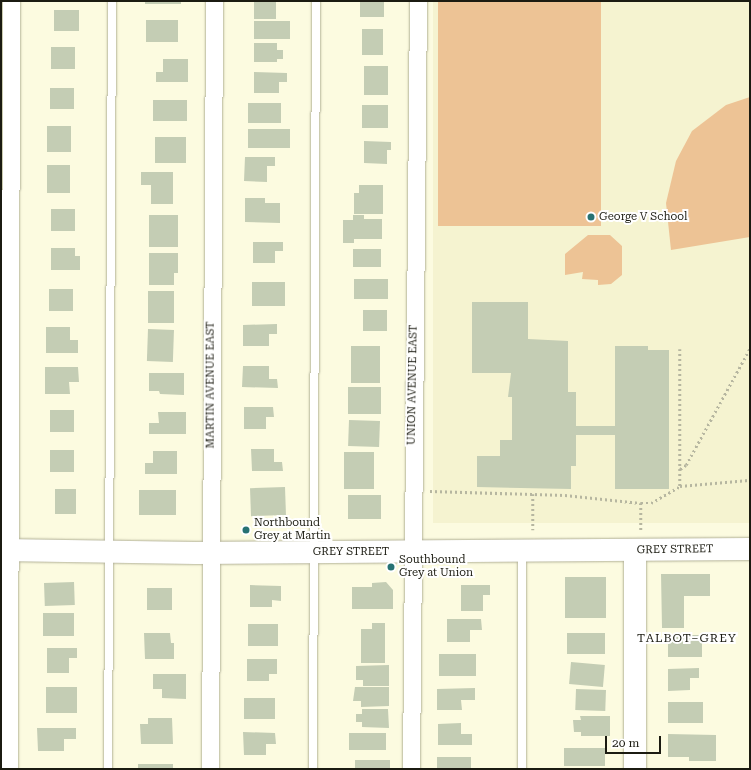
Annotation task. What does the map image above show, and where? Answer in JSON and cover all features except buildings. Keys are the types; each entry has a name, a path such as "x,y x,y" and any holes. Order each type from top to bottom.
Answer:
{"street":[{"path":"9,769 6,550 11,1"},
{"name":"MARTIN AVENUE EAST","path":"210,769 209,553 214,1"},
{"name":"UNION AVENUE EAST","path":"411,769 418,1"},
{"path":"635,769 638,542"},
{"name":"GREY STREET","path":"6,550 109,553 522,552 638,542 750,549"}],"lane":[{"path":"108,769 112,1"},
{"path":"313,769 316,1"},
{"path":"522,552 522,769"}],"path":[{"path":"680,469 686,465 750,348"},
{"path":"680,349 680,486"},
{"path":"428,490 533,494 651,503 680,486 749,480"},
{"path":"533,494 533,533"},
{"path":"638,542 640,503"}],"shaded area":[{"name":"George V School","path":"433,1 750,1 750,523 433,523"},
{"path":"438,1 601,1 601,226 438,226"},
{"path":"750,97 750,237 671,250 666,203 676,161 692,131 726,105"},
{"path":"588,235 610,235 622,246 622,275 611,284 598,285 598,280 582,279 583,272 565,275 565,254"}],"place":[{"name":"George V School","path":"591,217"},
{"name":"Northbound Grey at Martin","path":"246,530"},
{"name":"Southbound Grey at Union","path":"391,567"}],"district":[{"name":"TALBOT–GREY","path":"687,639"}]}
